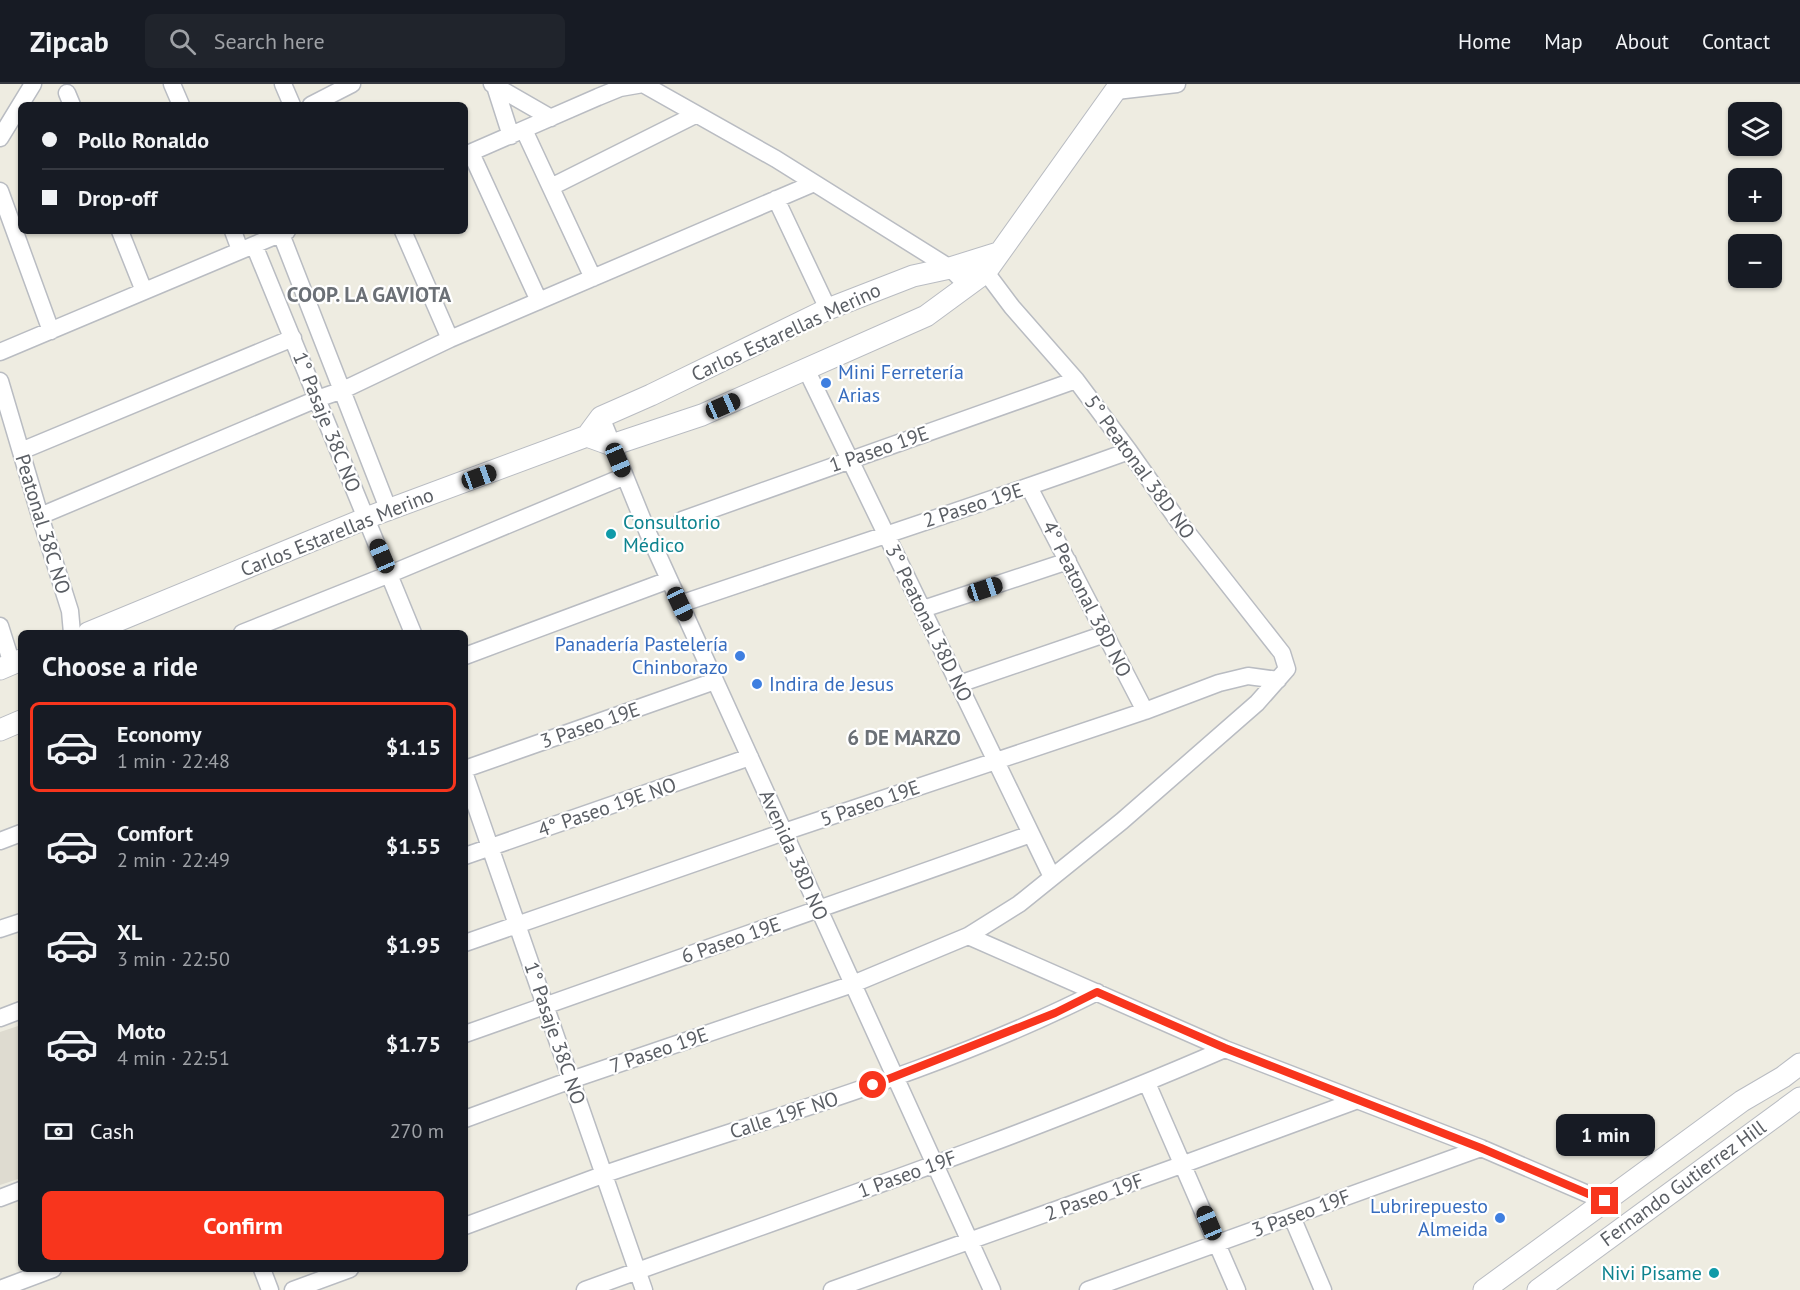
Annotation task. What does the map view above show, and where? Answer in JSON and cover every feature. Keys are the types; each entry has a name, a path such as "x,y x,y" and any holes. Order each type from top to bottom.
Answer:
{"street":[{"path":"22,102 33,84"},
{"path":"172,84 180,102"},
{"path":"283,84 291,102"},
{"path":"317,102 352,84"},
{"path":"539,301 468,154 620,88 643,84 776,159 812,184 951,268 967,285"},
{"path":"1118,88 1177,84"},
{"path":"493,85 551,118"},
{"path":"493,85 518,133 551,187 593,278"},
{"name":"Carlos Estarellas Merino","path":"612,445 702,415 926,316 967,285 981,266 998,253 1118,88"},
{"path":"0,138 18,109"},
{"path":"551,187 695,115"},
{"path":"40,516 343,390 450,339 812,184"},
{"path":"0,191 51,331"},
{"path":"776,199 828,309"},
{"path":"121,234 144,291"},
{"name":"1° Pasaje 38C NO","path":"235,234 247,248 293,338 412,630"},
{"path":"0,352 279,234"},
{"name":"1° Pasaje 38C NO","path":"285,234 389,510"},
{"path":"404,234 450,339"},
{"name":"Carlos Estarellas Merino","path":"95,630 366,519 587,436 601,417 828,309 913,276 951,268 981,266"},
{"name":"5° Peatonal 38D NO","path":"981,266 1012,307 1076,380 1179,522 1282,653 1287,669 1278,680"},
{"path":"21,451 293,338"},
{"name":"3° Peatonal 38D NO","path":"806,369 1052,877"},
{"name":"1 Paseo 19E","path":"682,520 1076,380"},
{"name":"Peatonal 38C NO","path":"0,381 70,611 72,630"},
{"name":"Avenida 38D NO","path":"601,417 669,580 992,1290"},
{"path":"587,436 612,445"},
{"name":"2 Paseo 19E","path":"680,604 886,533 1029,487 1129,451"},
{"path":"250,630 625,476"},
{"name":"4° Peatonal 38D NO","path":"1029,487 1145,711"},
{"path":"922,609 1068,561"},
{"path":"468,655 669,580"},
{"path":"0,626 11,664"},
{"path":"959,684 1105,634"},
{"name":"5 Paseo 19E","path":"468,942 784,832 1145,711 1219,683 1248,676 1278,680"},
{"name":"7 Paseo 19E","path":"468,1118 571,1080 853,984 968,936 1019,904 1122,821 1257,703 1278,680"},
{"name":"3 Paseo 19E","path":"468,768 715,681"},
{"path":"0,730 18,722"},
{"name":"4° Paseo 19E NO","path":"468,855 750,757"},
{"name":"1° Pasaje 38C NO","path":"468,784 644,1290"},
{"path":"0,841 18,834"},
{"name":"6 Paseo 19E","path":"468,1033 1031,834"},
{"path":"0,929 18,923"},
{"path":"968,936 1225,1048 1355,1101 1481,1148 1605,1201"},
{"name":"Calle 19F NO","path":"468,1225 604,1174 896,1078 1055,1013 1097,992"},
{"path":"0,1017 18,1011"},
{"name":"1 Paseo 19F","path":"585,1290 935,1164 1147,1083 1225,1048"},
{"name":"Fernando Gutierrez Hill","path":"1484,1290 1742,1101 1783,1077 1800,1064"},
{"path":"1147,1083 1237,1290"},
{"name":"Fernando Gutierrez Hill","path":"1538,1290 1800,1098"},
{"name":"2 Paseo 19F","path":"832,1290 1355,1101"},
{"name":"3 Paseo 19F","path":"1088,1290 1481,1148"},
{"path":"0,1198 18,1191"},
{"path":"1292,1217 1323,1290"},
{"path":"0,1289 45,1272"},
{"path":"263,1272 270,1290"},
{"path":"293,1290 342,1272"}],"shaded area":[{"path":"18,1026 18,1179 0,1185 0,1032"}],"place":[{"name":"Mini Ferretería Arias","path":"826,383"},
{"name":"Consultorio Médico","path":"611,534"},
{"name":"Panadería Pastelería Chinborazo","path":"740,656"},
{"name":"Indira de Jesus","path":"757,684"},
{"name":"Lubrirepuesto Almeida","path":"1500,1218"},
{"name":"Nivi Pisame","path":"1714,1273"}],"district":[{"name":"COOP. LA GAVIOTA","path":"369,295"},
{"name":"6 DE MARZO","path":"904,738"}],"route":[{"path":"873,1085 896,1078 1055,1013 1097,992 1225,1048 1355,1101 1481,1148 1605,1201"}]}
